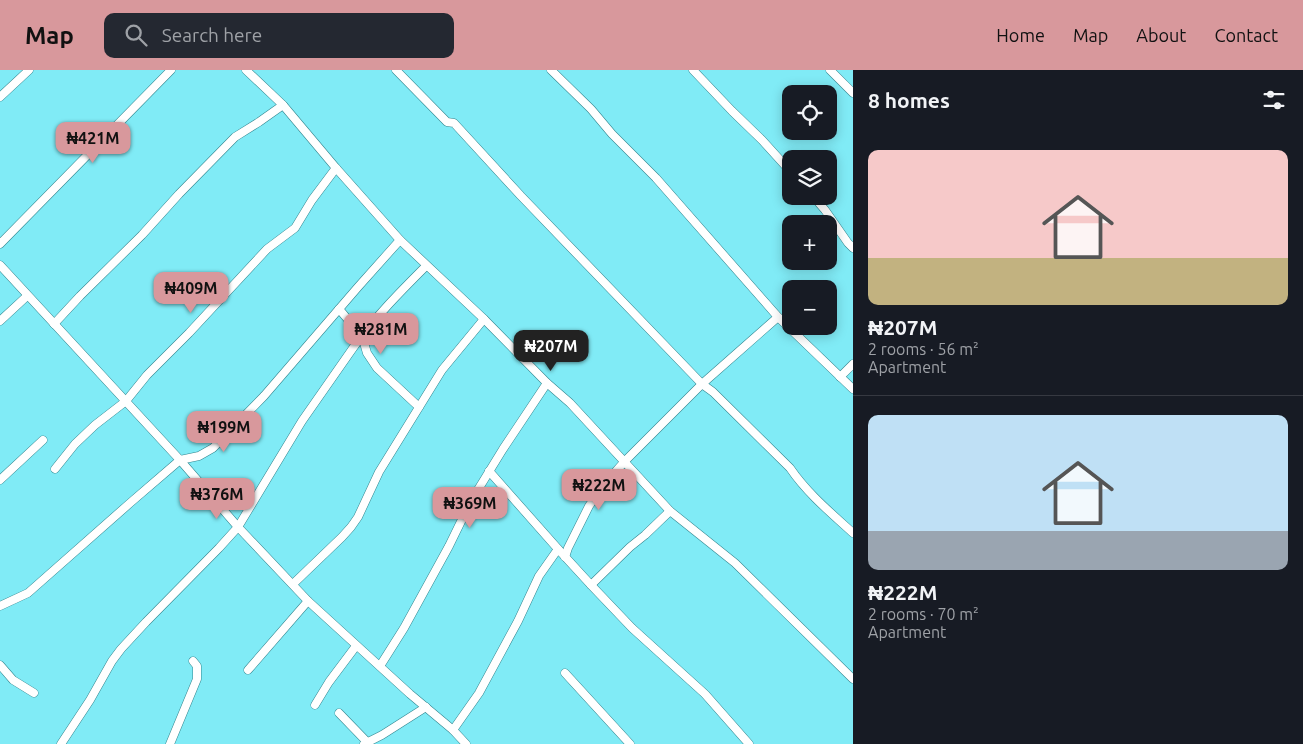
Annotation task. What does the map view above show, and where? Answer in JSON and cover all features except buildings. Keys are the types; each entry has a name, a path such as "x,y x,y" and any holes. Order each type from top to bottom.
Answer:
{"street":[{"path":"0,97 29,70"},
{"path":"0,244 171,70"},
{"path":"246,70 283,105 400,240 570,403 670,511 735,563 853,679"},
{"path":"396,70 447,122 454,123 521,196 702,384 713,392 783,461 812,494 853,533"},
{"path":"551,70 656,178 778,317 853,390"},
{"path":"693,70 782,162"},
{"path":"830,70 853,93"},
{"path":"54,324 142,235 179,194 236,138 283,105"},
{"path":"55,468 95,425 126,401 147,375 267,249 295,228 312,200 336,168"},
{"path":"821,205 853,248"},
{"path":"0,606 28,593 180,460 198,456 213,448 264,396 400,240"},
{"path":"0,266 126,401 238,528 308,602 453,730 466,744"},
{"path":"61,744 121,649 238,528 302,421 362,336 426,266"},
{"path":"0,321 27,296"},
{"path":"339,309 362,336 367,352 377,368 419,406"},
{"path":"565,557 589,506 603,486 625,461 702,384 778,317"},
{"path":"292,584 342,537 358,517 380,472 442,370 484,320"},
{"path":"840,377 853,364"},
{"path":"380,666 404,628 449,546 471,501 547,383"},
{"path":"0,480 43,440"},
{"path":"489,472 632,628 705,694 749,744"},
{"path":"591,585 670,511"},
{"path":"453,730 479,693 518,622 539,576 558,549"},
{"path":"248,670 308,602"},
{"path":"315,705 329,682 356,646"},
{"path":"170,744 196,679 197,666 193,662"},
{"path":"0,665 13,680 34,693"},
{"path":"566,673 630,744"},
{"path":"339,713 367,743 426,707"}]}
